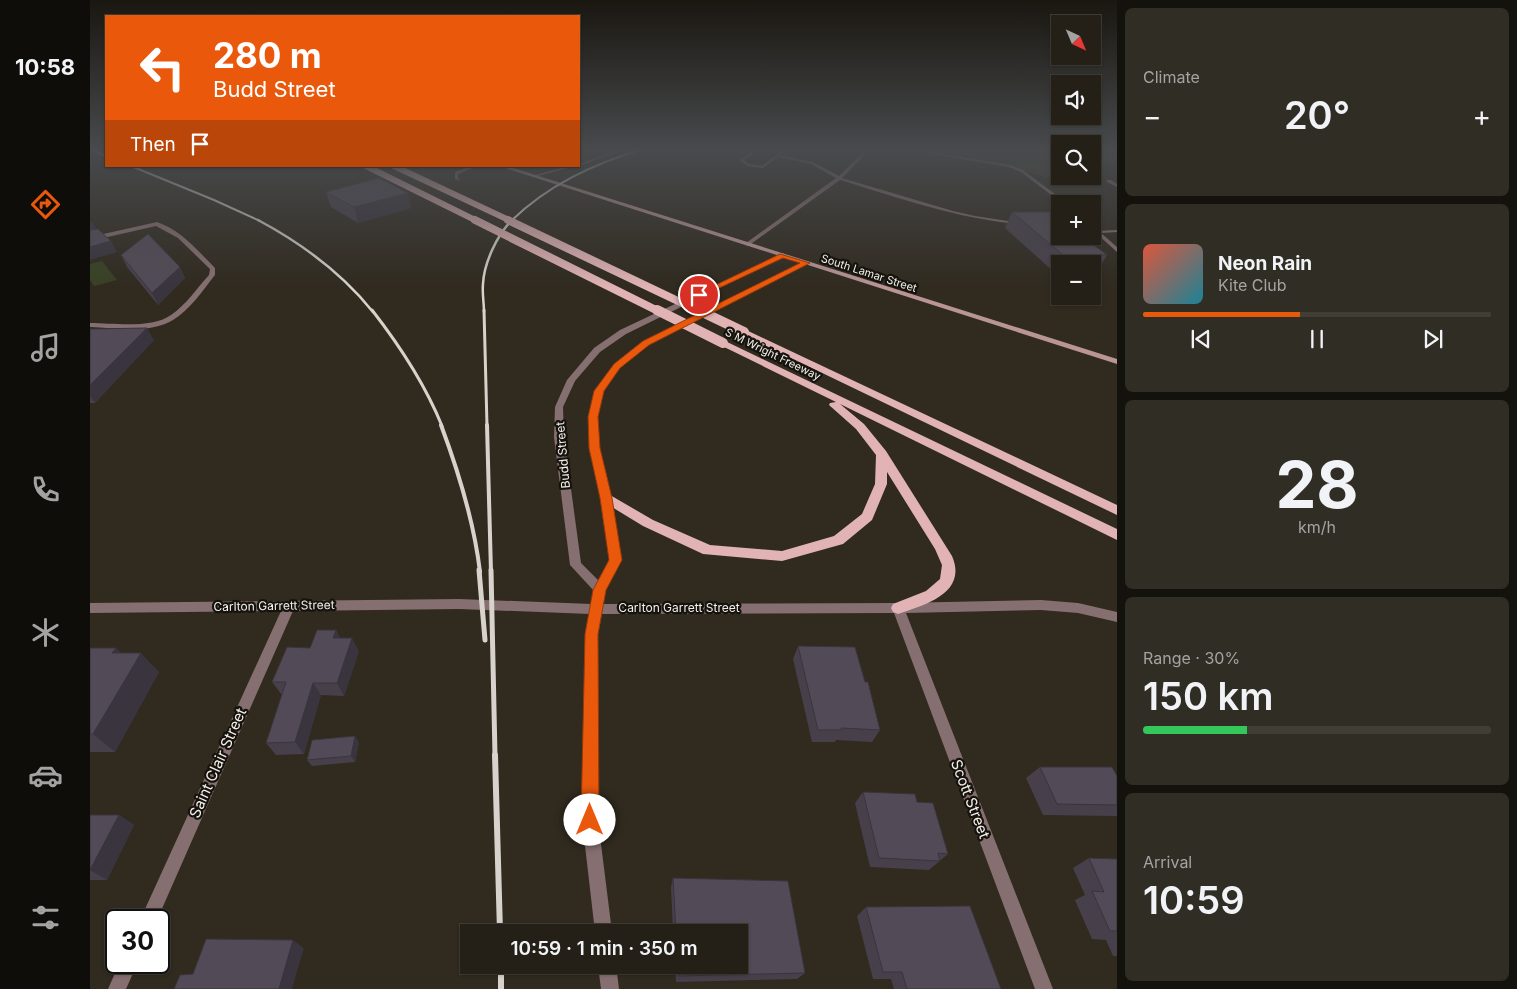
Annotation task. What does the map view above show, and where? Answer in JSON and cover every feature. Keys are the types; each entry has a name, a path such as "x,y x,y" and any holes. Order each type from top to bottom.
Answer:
{"main road":[{"name":"S M Wright Freeway","path":"425,195 722,343 1117,535"},
{"name":"S M Wright Freeway","path":"455,195 1117,510"},
{"name":"South Lamar Street","path":"594,195 1117,362"},
{"path":"722,343 848,414 866,432 882,454 936,540 949,565 947,582 931,595 898,608"},
{"path":"606,498 648,523 708,550 782,556 838,540 867,517 881,484 882,454"}],"street":[{"path":"90,240 157,224 175,233 213,269 212,275 172,318 162,323 90,325"},
{"name":"Budd Street","path":"600,590 576,565 559,437 559,407 571,380 597,350 624,332 783,256"},
{"path":"602,924 590,820 592,634 600,590 616,560 606,498 594,448 593,417 599,391 617,366 646,343 806,263"},
{"name":"Carlton Garrett Street","path":"90,608 458,604 596,609 898,608 1041,605 1078,608 1117,617"},
{"name":"Saint Clair Street","path":"153,909 289,606"},
{"name":"Scott Street","path":"898,608 1044,989"},
{"path":"117,989 124,974"},
{"path":"608,974 610,989"}],"lane":[{"path":"748,244 815,195"},
{"path":"897,195 995,221 1024,223"},
{"path":"1117,232 1098,232 1117,250"}],"green space":[{"path":"102,261 117,280 94,286 90,280 90,264"}],"building":[{"path":"332,195 400,195 354,207"},
{"path":"1012,212 1051,213 1051,245"},
{"path":"98,229 111,241 90,247 90,230"},
{"path":"148,234 180,267 152,293 121,255"},
{"path":"1051,245 1094,245 1107,255 1101,255 1063,255"},
{"path":"147,328 90,385 90,329"},
{"path":"317,630 336,630 333,638 352,638 337,683 313,683 295,742 266,743 286,682 272,682 287,647 310,648"},
{"path":"798,646 855,647 865,682 868,682 880,730 841,728 842,730 818,730"},
{"path":"90,648 116,648 112,653 141,653 93,734 90,734"},
{"path":"355,736 351,756 307,760 312,740"},
{"path":"1040,767 1112,767 1117,776 1117,805 1057,804"},
{"path":"863,792 915,794 917,802 933,803 948,854 938,853 940,861 879,858"},
{"path":"90,815 119,815 90,870"},
{"path":"1089,858 1117,859 1117,931 1110,931 1092,891 1104,892"},
{"path":"673,878 788,881 805,973 679,976 679,974 748,974 748,924 676,924"},
{"path":"970,906 1001,989 907,989 902,972 883,972 866,907"},
{"path":"206,939 293,940 279,989 174,989 180,975 193,974"}],"railway":[{"path":"202,195 259,220"},
{"path":"511,221 543,195"},
{"path":"259,220 320,260 348,284 373,312"},
{"path":"484,312 483,287 486,267 496,241 511,221"},
{"path":"372,310 411,366 428,395 442,426"},
{"path":"484,310 487,426"},
{"path":"441,425 465,497 474,534 480,572"},
{"path":"487,425 491,572"},
{"path":"479,570 485,640"},
{"path":"491,570 495,756"},
{"path":"495,755 500,924"},
{"path":"501,974 501,989"}],"route":[{"path":"590,820 592,634 600,590 616,560 606,498 594,448 593,417 599,391 617,366 646,343 806,263 783,256 699,295"}]}
